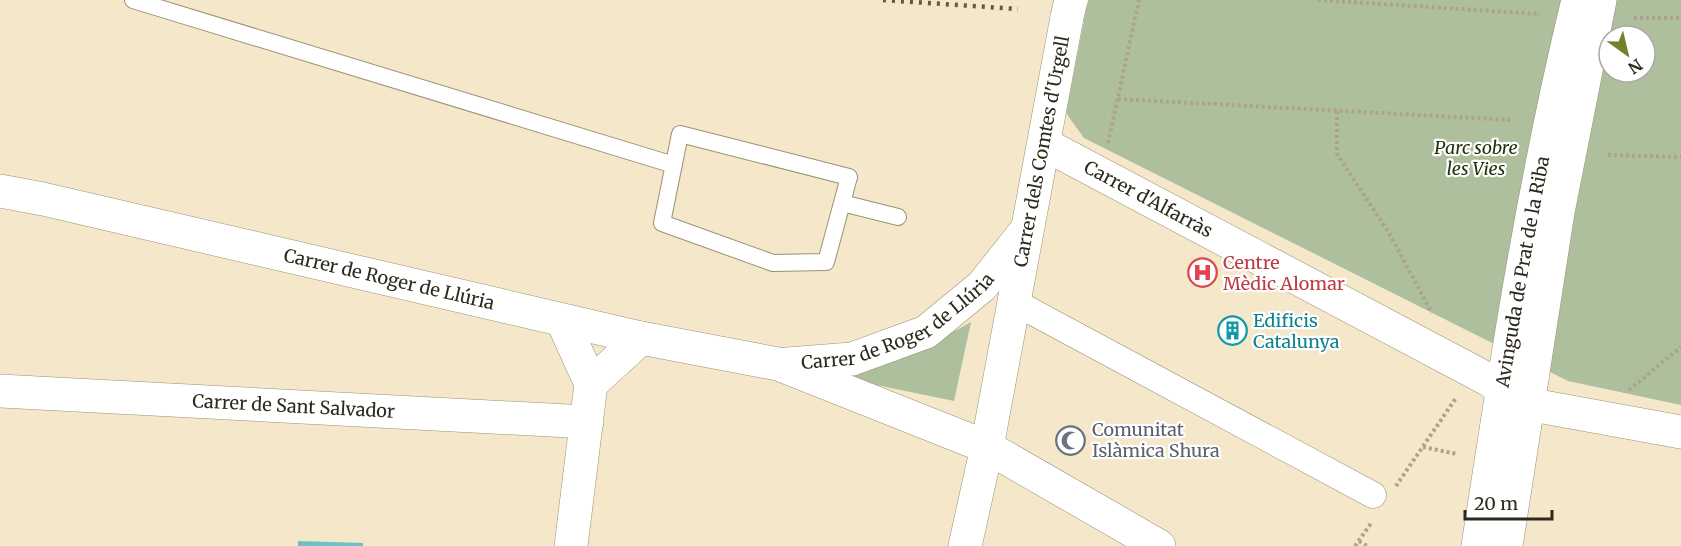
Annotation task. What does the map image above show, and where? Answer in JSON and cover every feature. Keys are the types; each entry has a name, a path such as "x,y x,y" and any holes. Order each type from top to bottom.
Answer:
{"street":[{"name":"Avinguda de Prat de la Riba","path":"1506,546 1515,396 1516,303 1559,83 1578,0"},
{"name":"Avinguda de Prat de la Riba","path":"1478,546 1558,212 1600,0"},
{"name":"Carrer dels Comtes d'Urgell","path":"965,546 987,447 1069,9"},
{"name":"Carrer d'Alfarràs","path":"1044,144 1515,396 1681,432"},
{"name":"Carrer de Roger de Llúria","path":"0,191 43,199 641,338 778,364 987,447 1159,546"},
{"name":"Carrer de Roger de Llúria","path":"778,364 852,359 926,332 982,286 1027,229"},
{"path":"1014,302 1382,494"},
{"path":"562,320 591,384 571,546"},
{"path":"591,384 641,338"},
{"name":"Carrer de Sant Salvador","path":"0,391 587,422"}],"lane":[{"path":"134,0 674,165"},
{"path":"680,134 849,177 826,262 773,263 662,223 674,165 680,134"},
{"path":"842,203 898,217"}],"path":[{"path":"1106,153 1139,0"},
{"path":"1318,0 1540,14"},
{"path":"1634,18 1681,18"},
{"path":"1118,99 1512,120"},
{"path":"1337,111 1337,154 1389,233 1436,322"},
{"path":"1608,155 1681,158"},
{"path":"1629,390 1681,347"},
{"path":"1382,494 1423,447 1459,394"},
{"path":"1423,447 1457,454"},
{"path":"1355,546 1372,522"},
{"path":"1359,541 1367,546"}],"green space":[{"name":"Parc sobre les Vies","path":"1088,0 1681,0 1681,405 1568,381 1084,138 1066,113"},
{"path":"971,322 954,401 852,380 852,370 919,351"}],"water":[{"path":"298,541 363,543 363,546 298,546"}],"railway":[{"path":"883,0 1018,9"}],"place":[{"name":"Centre Mèdic Alomar","path":"1202,273"},
{"name":"Edificis Catalunya","path":"1232,331"},
{"name":"Comunitat Islàmica Shura","path":"1071,440"}]}
